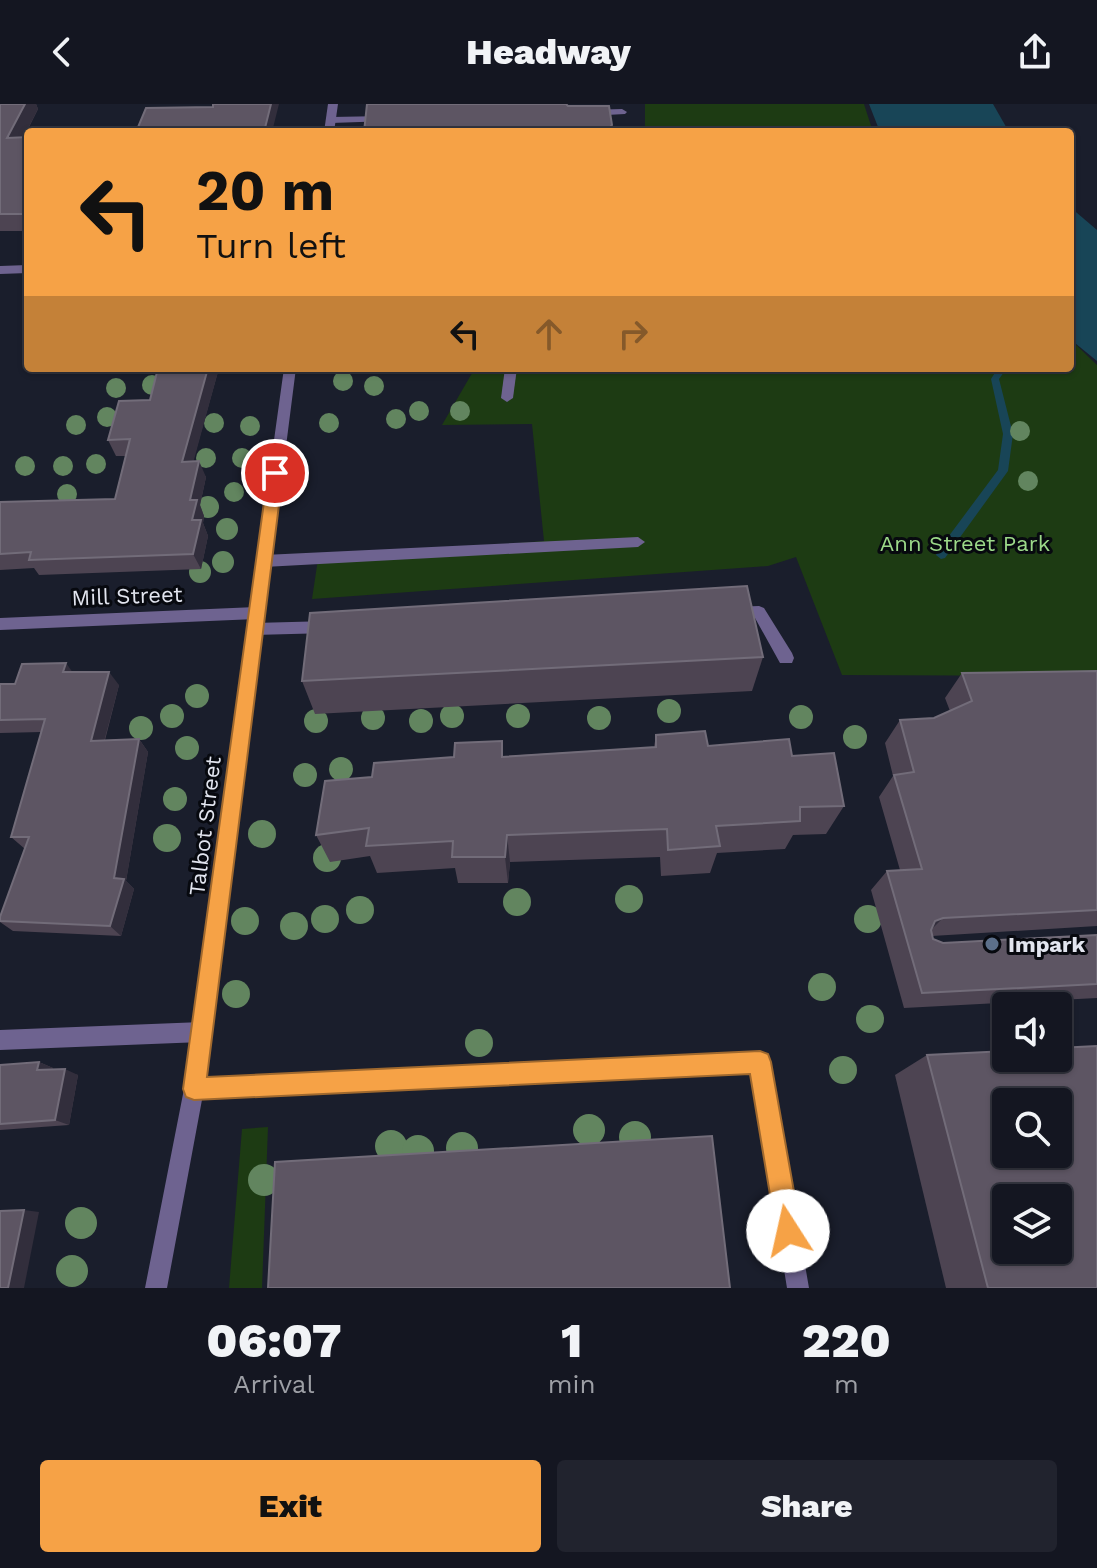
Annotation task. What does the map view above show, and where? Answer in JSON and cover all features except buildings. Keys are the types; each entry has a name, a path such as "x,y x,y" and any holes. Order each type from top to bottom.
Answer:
{"street":[{"path":"333,104 330,126 403,118"},
{"path":"575,113 622,112"},
{"path":"0,270 24,269"},
{"name":"Talbot Street","path":"156,1288 194,1089 289,372"},
{"path":"507,398 510,372"},
{"path":"264,561 638,542"},
{"path":"711,614 759,612 786,658"},
{"name":"Mill Street","path":"0,624 255,621 344,626"},
{"path":"0,1040 202,1032"},
{"path":"194,1089 760,1062 798,1288"}],"green space":[{"path":"645,104 864,104 872,128 645,128"},
{"name":"Ann Street Park","path":"1074,343 1097,365 1097,676 842,675 796,557 768,566 312,599 318,559 544,541 532,424 442,425 473,372 1074,372"},
{"path":"268,1127 262,1288 229,1288 242,1129"}],"water":[{"path":"869,104 993,104 1007,128 878,128"},
{"path":"1074,210 1097,230 1097,361 1074,342"}],"waterway":[{"path":"941,555 1003,471 1008,434 995,379 1000,372"}],"place":[{"name":"Impark","path":"992,944"}],"route":[{"path":"275,473 194,1089 760,1062 788,1231"}]}
